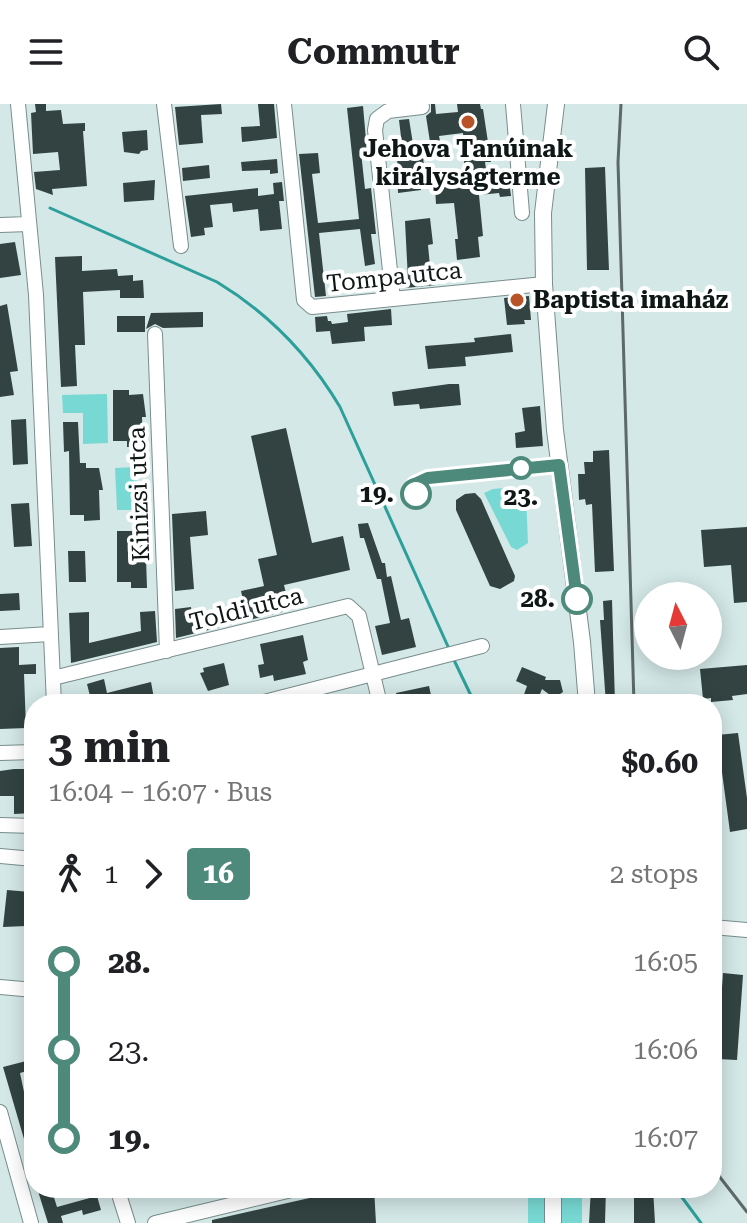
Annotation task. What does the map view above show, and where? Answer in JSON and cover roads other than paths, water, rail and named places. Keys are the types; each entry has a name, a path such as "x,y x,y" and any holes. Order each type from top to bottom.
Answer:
{"main road":[{"path":"556,104 543,213 544,284 555,430 586,694"},
{"path":"553,1198 553,1223"}],"street":[{"path":"18,104 41,394 54,694"},
{"path":"164,104 181,246"},
{"name":"Tompa utca","path":"284,104 304,300 312,307 544,284"},
{"path":"513,104 522,213"},
{"path":"393,299 375,130 377,119 388,111 422,107"},
{"path":"0,225 29,224"},
{"name":"Kinizsi utca","path":"155,334 167,651"},
{"name":"Toldi utca","path":"53,678 348,606 359,616 378,694"},
{"path":"0,637 50,634"},
{"path":"297,694 482,646"},
{"path":"0,753 24,752"},
{"path":"0,825 24,826"},
{"path":"0,856 24,858"},
{"path":"722,928 747,930"},
{"path":"0,987 24,989"},
{"path":"0,1112 24,1198"},
{"path":"24,1198 31,1223"},
{"path":"120,1198 128,1223"},
{"path":"155,1223 259,1198"}],"waterway":[{"path":"50,208 217,282 270,321 301,353 340,407 450,651"},
{"path":"453,658 470,694"},
{"path":"682,1198 701,1223"}],"railway":[{"path":"621,104 618,162 634,694"},
{"path":"722,1180 747,1212"}],"place":[{"name":"Jehova Tanúinak királyságterme","path":"468,122"},
{"name":"Baptista imaház","path":"517,300"},
{"name":"23.","path":"521,468"},
{"name":"19.","path":"416,494"},
{"name":"28.","path":"577,599"}]}
